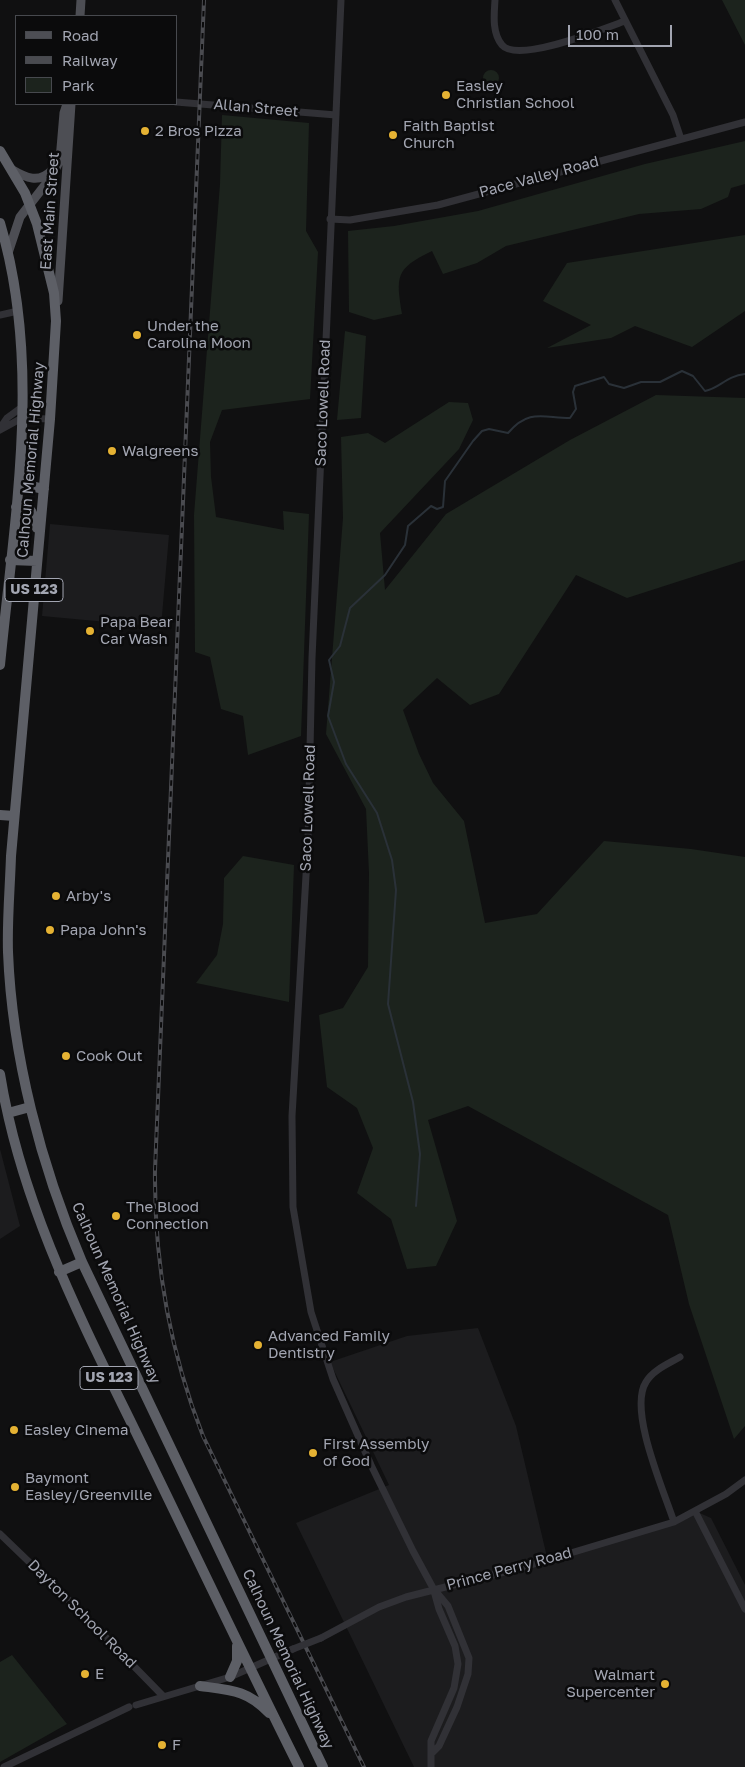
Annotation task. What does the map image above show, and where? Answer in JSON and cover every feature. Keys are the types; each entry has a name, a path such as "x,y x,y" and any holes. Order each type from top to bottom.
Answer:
{"highway":[{"name":"Calhoun Memorial Highway","path":"0,151 30,204 38,224 49,269 56,321 44,489 10,856 8,954 14,1008 30,1107 44,1160 66,1224 82,1262 323,1767"},
{"name":"Calhoun Memorial Highway","path":"0,223 8,253 18,311 22,412 20,465 0,664"},
{"path":"20,465 26,485 44,489"},
{"path":"16,507 32,511 39,539"},
{"path":"10,560 37,561"},
{"path":"0,815 14,816"},
{"name":"US 123","path":"0,1074 8,1113 45,1238 59,1272 299,1767"},
{"path":"8,1113 30,1107"},
{"path":"59,1272 82,1262"},
{"path":"230,1677 237,1661 237,1642"},
{"path":"200,1686 235,1690 256,1700 277,1723"}],"main road":[{"path":"80,15 81,0"},
{"name":"East Main Street","path":"8,253 16,223 58,164 64,113 68,105"},
{"name":"East Main Street","path":"56,321 69,105"},
{"path":"11,169 27,178 35,179 48,175 58,164"}],"street":[{"name":"Saco Lowell Road","path":"341,0 312,658 308,841 292,1116 293,1207 311,1312 331,1372 371,1465 433,1588"},
{"path":"495,0 494,25 503,47 510,50 543,46 587,36 625,21"},
{"path":"615,0 673,115 681,139"},
{"name":"Allan Street","path":"178,102 336,115"},
{"name":"Pace Valley Road","path":"330,219 350,220 438,204 745,122"},
{"path":"0,315 18,311"},
{"path":"0,428 7,418 22,412 50,419"},
{"path":"674,1522 648,1445 640,1411 645,1383 650,1376 680,1357"},
{"name":"Prince Perry Road","path":"4,1767 132,1706 230,1677 272,1660 321,1638 379,1607 433,1588 469,1582 524,1567 674,1522 745,1480"},
{"path":"695,1511 745,1609"},
{"name":"Dayton School Road","path":"0,1534 79,1610 162,1696"},
{"path":"431,1767 433,1752 431,1741 454,1688 458,1664 455,1646 438,1609 433,1588"},
{"path":"433,1588 448,1606 466,1647 469,1665 457,1706 438,1746 433,1752"}],"shaded area":[{"path":"50,524 169,535 161,627 42,616"},
{"path":"0,1149 20,1226 0,1239"},
{"path":"478,1328 516,1426 547,1557 673,1520 695,1511 711,1518 745,1585 745,1767 414,1767 296,1523 389,1485 330,1362 407,1336"}],"green space":[{"path":"722,0 745,0 745,45"},
{"path":"491,70 499,78 491,86 483,78"},
{"path":"222,115 309,123 306,231 318,252 310,399 222,410 210,442 211,477 216,517 284,530 283,511 309,514 301,736 248,755 243,716 221,709 210,657 195,652 194,515 220,184"},
{"path":"745,141 745,184 731,188 728,197 701,209 639,214 506,246 477,263 443,274 432,251 411,263 401,275 399,291 402,314 374,320 349,312 348,231 394,226 478,211 645,164"},
{"path":"745,235 745,311 692,347 635,326 611,338 547,348 591,325 543,301 567,263"},
{"path":"345,331 366,336 361,418 337,420"},
{"path":"656,395 745,398 745,560 627,598 576,575 499,694 470,705 437,678 403,710 419,754 433,783 464,821 485,923 537,914 604,841 691,849 745,857 745,1426 734,1439 689,1304 668,1215 468,1106 428,1120 457,1221 436,1266 407,1269 391,1219 357,1193 373,1148 357,1108 327,1087 319,1015 343,1008 368,967 369,873 366,809 326,734 343,518 341,437 368,433 385,443 449,402 468,403 473,420 459,449 380,533 385,590 446,514 570,440"},
{"path":"243,856 294,865 289,1002 196,983 217,955 223,924 224,878"},
{"path":"12,1655 67,1724 0,1762 0,1662"}],"waterway":[{"path":"416,1206 420,1154 413,1102 388,1004 396,890 392,860 377,813 346,764 328,716 334,682 329,660 340,646 350,608 385,575 405,545 408,526 431,506 437,509 443,507 445,481 482,431 489,429 508,433 516,425 530,417 570,418 576,409 573,392 575,386 604,377 609,384 624,388 641,382 660,382 682,371 693,376 705,391 733,377 745,374"}],"railway":[{"path":"204,0 155,1170 157,1238 166,1305 173,1339 181,1372 203,1436 364,1767"}],"place":[{"name":"Easley Christian School","path":"446,95"},
{"name":"2 Bros Pizza","path":"145,131"},
{"name":"Faith Baptist Church","path":"393,135"},
{"name":"Under the Carolina Moon","path":"137,335"},
{"name":"Walgreens","path":"112,451"},
{"name":"Papa Bear Car Wash","path":"90,631"},
{"name":"Arby's","path":"56,896"},
{"name":"Papa John's","path":"50,930"},
{"name":"Cook Out","path":"66,1056"},
{"name":"The Blood Connection","path":"116,1216"},
{"name":"Advanced Family Dentistry","path":"258,1345"},
{"name":"Easley Cinema","path":"14,1430"},
{"name":"First Assembly of God","path":"313,1453"},
{"name":"Baymont Easley/Greenville","path":"15,1487"},
{"name":"E","path":"85,1674"},
{"name":"Walmart Supercenter","path":"665,1684"},
{"name":"F","path":"162,1745"}]}
